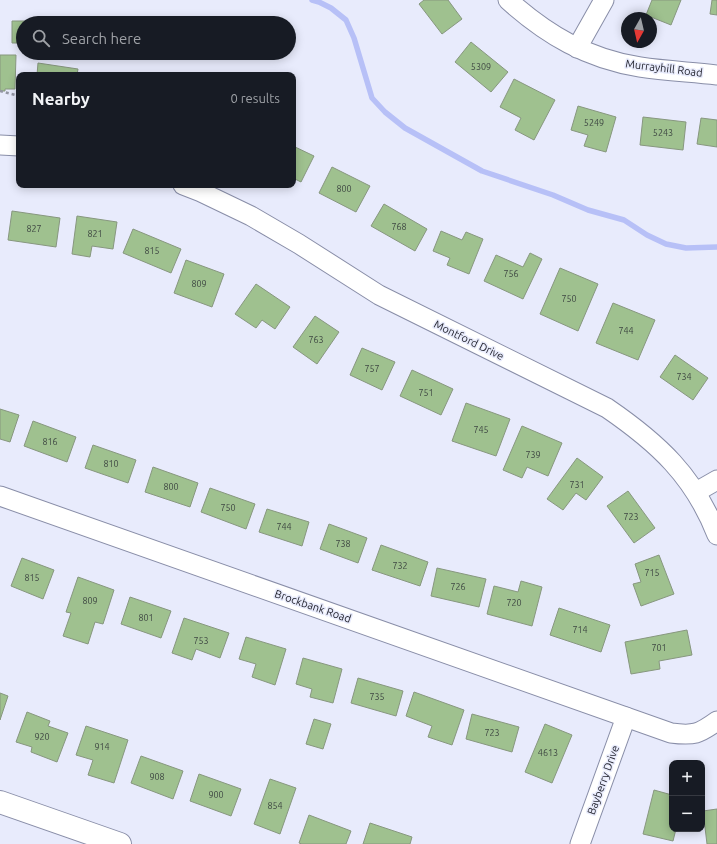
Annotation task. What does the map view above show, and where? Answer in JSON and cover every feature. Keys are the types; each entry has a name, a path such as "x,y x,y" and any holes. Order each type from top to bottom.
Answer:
{"main road":[{"path":"0,802 120,844"}],"street":[{"name":"Murrayhill Road","path":"508,0 528,18 541,27 578,48 608,60 640,67 717,75"},
{"path":"578,48 604,0"},
{"path":"0,145 16,146"},
{"name":"Montford Drive","path":"191,188 251,216 300,244 379,295 607,408 634,427 661,450 684,476 696,492 717,536"},
{"path":"696,492 717,480"},
{"name":"Brockbank Road","path":"0,496 626,717"},
{"path":"626,717 671,732 687,735 702,732 717,720"},
{"name":"Bayberry Drive","path":"580,844 626,717"}],"path":[{"path":"0,91 16,95"}],"building":[{"path":"424,0 448,0 462,19 442,34 419,4"},
{"path":"652,0 681,0 671,25 657,19 657,12 647,12"},
{"path":"712,0 717,0 717,15 710,14"},
{"path":"12,21 16,21 16,43 12,43"},
{"path":"471,42 508,72 491,92 455,62"},
{"path":"0,55 16,55 15,89 5,89 5,91 0,91"},
{"path":"38,63 78,69 78,72 37,72"},
{"path":"514,79 555,100 534,140 515,130 521,118 500,107"},
{"path":"578,106 616,117 606,152 584,146 588,135 571,130"},
{"path":"643,117 686,122 683,150 640,145"},
{"path":"701,118 717,120 717,147 697,144"},
{"path":"296,147 314,156 301,182 296,180"},
{"path":"332,167 370,186 356,212 319,193"},
{"path":"384,204 427,229 415,251 371,226"},
{"path":"12,211 60,218 56,247 8,240"},
{"path":"77,216 117,222 113,249 92,246 90,257 72,254"},
{"path":"133,229 181,249 171,273 123,253"},
{"path":"441,231 462,240 466,232 483,239 469,274 447,265 450,258 433,251"},
{"path":"530,253 542,259 523,299 484,281 496,255 523,267"},
{"path":"186,260 224,274 212,307 174,293"},
{"path":"560,268 598,284 578,331 540,314"},
{"path":"256,284 290,307 275,329 262,320 256,328 235,314"},
{"path":"613,303 655,320 638,360 596,343"},
{"path":"315,316 339,332 317,364 293,347"},
{"path":"362,348 395,362 382,390 350,375"},
{"path":"675,355 708,378 693,400 660,377"},
{"path":"412,370 453,389 441,415 400,396"},
{"path":"466,403 510,419 496,456 452,441"},
{"path":"0,409 19,415 10,442 0,439"},
{"path":"33,421 76,437 67,462 24,446"},
{"path":"522,426 562,443 548,476 527,467 522,478 503,470"},
{"path":"93,445 136,460 128,483 85,468"},
{"path":"577,458 603,477 586,500 576,493 563,510 547,499"},
{"path":"153,467 198,483 190,507 145,492"},
{"path":"210,488 255,504 246,529 201,512"},
{"path":"628,491 655,528 634,543 607,506"},
{"path":"267,509 309,522 302,546 259,532"},
{"path":"329,524 367,538 358,563 320,549"},
{"path":"381,545 428,562 420,586 372,570"},
{"path":"659,555 674,594 641,606 633,584 641,582 635,564"},
{"path":"22,558 54,570 43,599 11,586"},
{"path":"437,568 486,579 479,607 431,596"},
{"path":"78,577 114,590 103,624 95,622 88,644 63,636 71,613 66,612"},
{"path":"521,581 542,587 532,626 487,614 494,586 518,592"},
{"path":"130,597 171,611 161,638 121,624"},
{"path":"559,608 610,625 601,652 550,635"},
{"path":"184,618 229,633 220,658 196,649 192,660 172,653"},
{"path":"687,630 692,655 659,661 660,669 631,674 625,642"},
{"path":"246,637 286,649 275,685 252,677 256,664 239,659"},
{"path":"303,658 342,669 333,703 310,697 312,689 296,684"},
{"path":"358,678 403,691 396,716 351,703"},
{"path":"414,692 464,710 452,745 428,737 432,726 406,716"},
{"path":"0,693 8,696 0,720"},
{"path":"27,712 50,721 48,726 68,733 57,762 31,752 32,747 16,742"},
{"path":"472,714 519,727 512,752 466,739"},
{"path":"314,719 331,724 323,749 306,744"},
{"path":"545,724 572,735 552,783 525,772"},
{"path":"86,726 128,740 114,783 88,775 93,760 76,755"},
{"path":"141,756 183,771 173,799 131,783"},
{"path":"199,774 241,789 231,816 190,801"},
{"path":"270,779 296,788 280,834 254,824"},
{"path":"654,790 669,794 669,832 675,832 673,841 643,834"},
{"path":"717,809 717,844 707,844 705,811"},
{"path":"309,815 351,831 346,844 299,843"},
{"path":"370,823 412,837 410,844 363,844"}],"waterway":[{"path":"312,0 331,8 346,20 354,38 372,98 385,112 405,128 482,171 553,195 588,210 624,220 647,235 666,244 686,248 717,247"}]}
